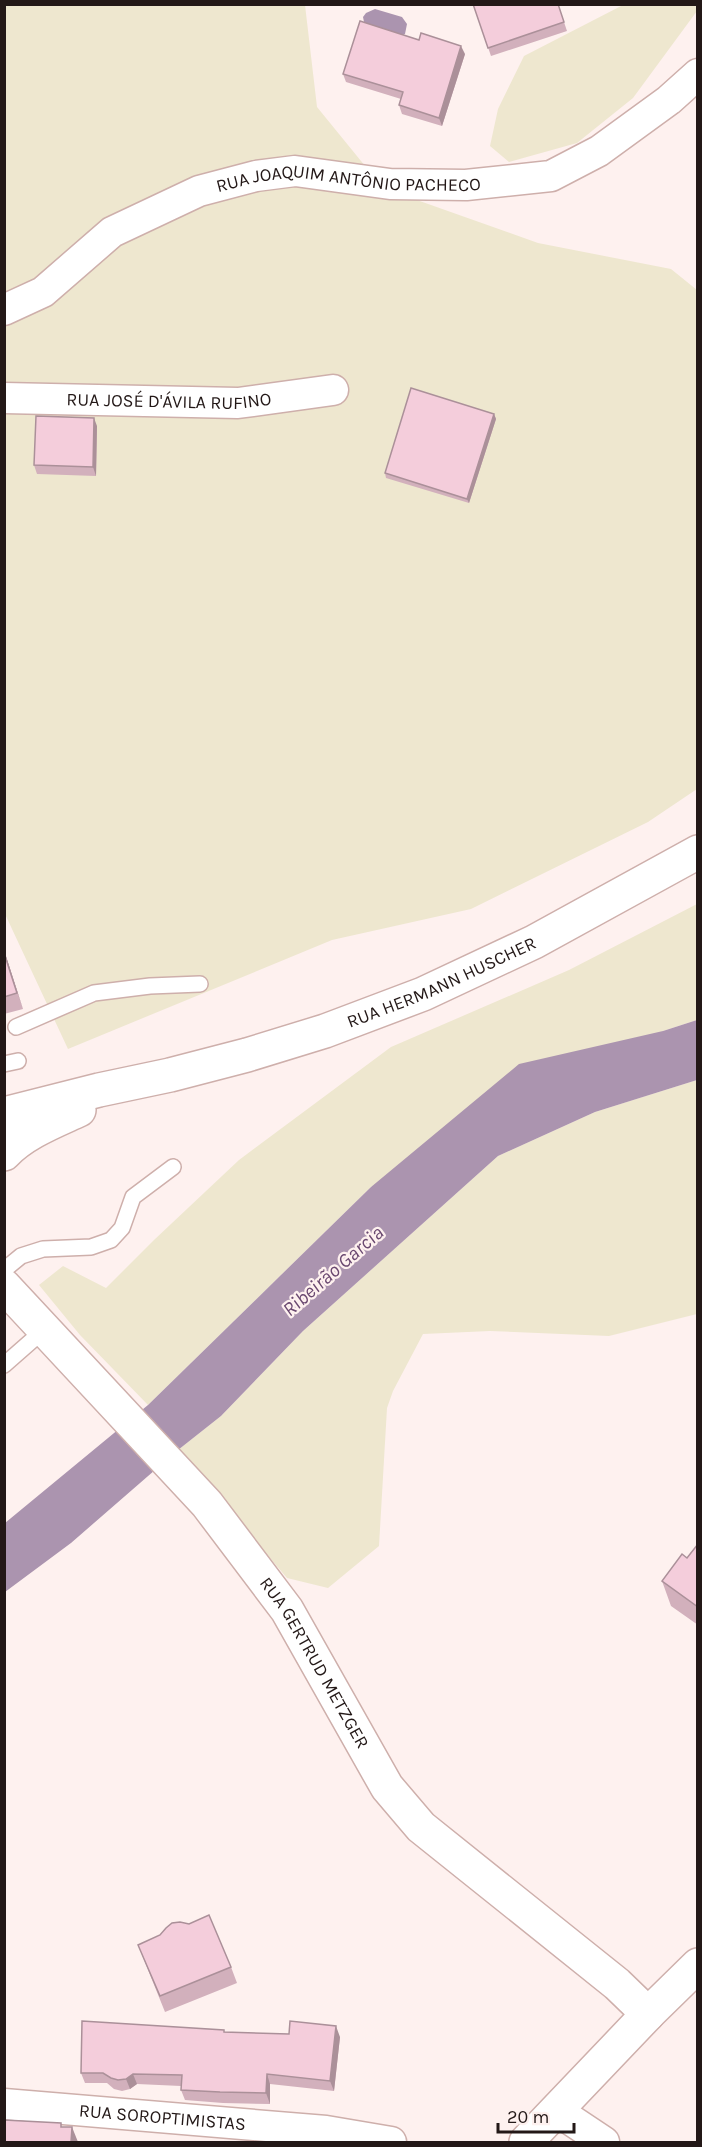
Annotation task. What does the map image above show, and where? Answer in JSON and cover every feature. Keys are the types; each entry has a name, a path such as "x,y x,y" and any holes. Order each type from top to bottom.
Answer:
{"main road":[{"name":"RUA HERMANN HUSCHER","path":"4,1154 14,1143 45,1125 101,1100 170,1076 325,1031 423,994 534,942 698,852"},
{"name":"RUA HERMANN HUSCHER","path":"4,1114 99,1090 170,1076"},
{"name":"RUA GERTRUD METZGER","path":"4,1286 207,1504 287,1610 387,1787 422,1827 616,1984 648,2014"},
{"path":"526,2142 698,1965"}],"street":[{"name":"RUA JOAQUIM ANTÔNIO PACHECO","path":"4,310 43,292 112,232 199,191 256,176 295,171 390,184 466,185 551,176 599,151 669,100 698,74"},
{"name":"RUA JOSÉ D'ÁVILA RUFINO","path":"4,398 238,402 333,390"},
{"name":"RUA SOROPTIMISTAS","path":"4,2104 326,2131 391,2142"},
{"path":"556,2110 604,2142"}],"lane":[{"path":"16,1027 94,993 150,986 200,984"},
{"path":"4,1270 21,1256 43,1249 91,1247 111,1240 122,1228 133,1197 173,1167"},
{"path":"7,1358 45,1329"}],"shaded area":[{"path":"4,5 305,5 317,107 383,188 538,243 671,269 697,290 697,789 648,822 471,909 332,940 68,1049 5,914"},
{"path":"623,5 697,5 697,11 633,98 577,143 509,162 490,146 498,109 524,56"},
{"path":"697,904 697,1020 663,1031 371,1187 148,1405 80,1335 39,1285 63,1266 106,1288 239,1160 391,1047 569,970"},
{"path":"697,1080 697,1314 609,1336 490,1331 423,1334 393,1391 387,1408 379,1546 328,1588 287,1578 178,1450 221,1416 303,1331 498,1156 595,1112"}],"water":[{"path":"375,9 402,17 407,24 405,34 401,36 365,27 363,17"},
{"name":"Ribeirão Garcia","path":"697,1020 697,1080 595,1112 498,1156 303,1331 221,1416 178,1450 71,1543 5,1592 5,1523 148,1405 371,1187 519,1064 663,1031"}],"building":[{"path":"473,4 558,4 564,22 488,48"},
{"path":"360,21 419,40 421,33 461,46 439,118 399,105 403,92 343,74"},
{"path":"411,388 494,414 467,499 385,473"},
{"path":"36,416 94,418 93,467 34,465"},
{"path":"4,953 17,993 4,997"},
{"path":"698,1544 698,1607 662,1581 682,1554 687,1558"},
{"path":"209,1915 231,1967 160,1996 138,1945 160,1935 172,1923 189,1924"},
{"path":"82,2021 224,2030 224,2032 289,2034 290,2021 336,2026 330,2081 267,2074 266,2093 220,2092 181,2090 182,2075 133,2074 126,2079 118,2080 103,2073 81,2073"},
{"path":"4,2120 61,2123 61,2127 72,2127 71,2142 4,2142"}]}
